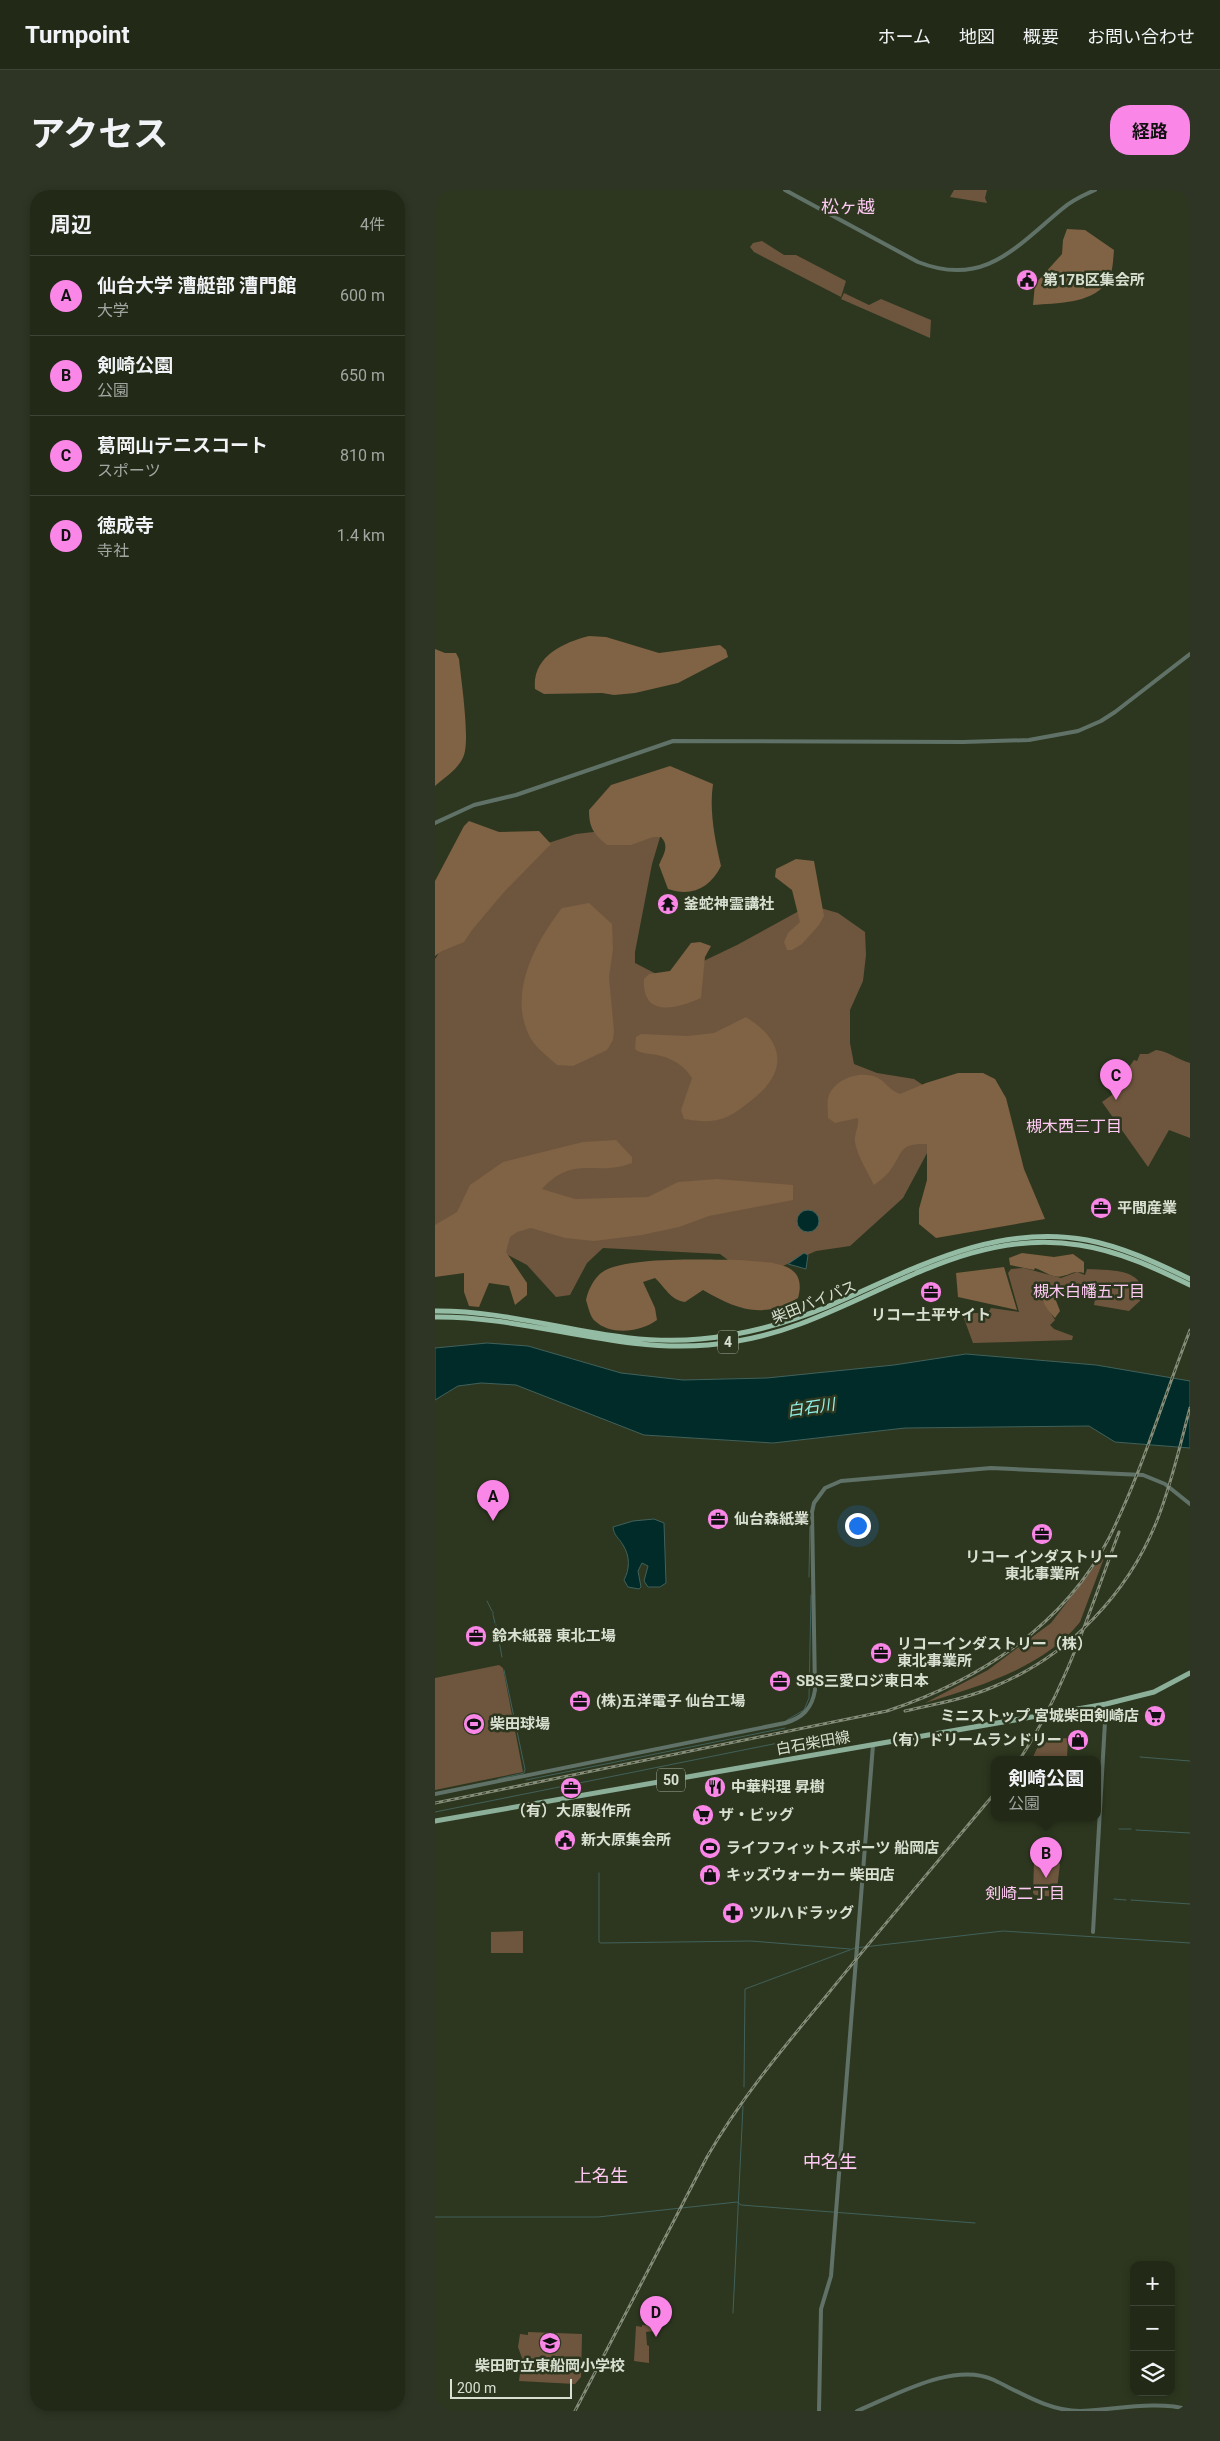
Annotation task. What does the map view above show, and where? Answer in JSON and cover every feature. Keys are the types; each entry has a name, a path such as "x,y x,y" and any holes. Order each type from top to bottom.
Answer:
{"highway":[{"name":"柴田バイパス","path":"435,1311 497,1314 610,1336 649,1340 703,1339 758,1330 781,1323 829,1306 935,1259 968,1248 1052,1237 1097,1243 1133,1254 1190,1279"},
{"name":"柴田バイパス","path":"435,1317 504,1321 632,1344 663,1346 709,1344 752,1338 784,1330 945,1260 1007,1242 1046,1242 1096,1248 1134,1260 1190,1285"}],"main road":[{"name":"白石柴田線","path":"435,1821 1106,1704 1154,1692 1190,1673"}],"street":[{"path":"785,190 918,262 933,268 950,270 978,268 997,261 1063,208 1095,190"},
{"path":"435,824 474,805 525,792 673,741 963,742 1029,740 1078,731 1101,721 1115,712 1190,654"},
{"path":"435,1794 785,1724 803,1715 811,1704 815,1690 812,1512 819,1494 832,1483 859,1478 991,1468 1134,1473 1160,1480 1190,1504"},
{"path":"1101,1792 1106,1704"},
{"path":"819,2411 821,2309 831,2276 873,1745"},
{"path":"1093,1932 1099,1821"},
{"path":"857,2411 947,2376 967,2374 994,2380 1018,2394 1042,2403 1079,2411 1161,2406 1190,2410"}],"shaded area":[{"path":"954,190 987,190 985,198 987,203 950,197"},
{"path":"1067,229 1085,230 1114,250 1110,277 1099,291 1082,299 1062,303 1033,305 1035,284 1062,254 1063,240"},
{"path":"762,241 784,255 796,255 846,281 841,297 754,252 750,247 753,243"},
{"path":"844,293 869,305 881,299 931,320 930,338 841,299"},
{"path":"589,636 606,637 659,653 720,645 726,650 728,657 678,683 635,693 614,695 602,693 544,694 535,689 535,678 538,668 551,653 559,647"},
{"path":"435,649 445,653 456,653 459,659 465,708 466,747 459,764 435,786"},
{"path":"670,766 713,784 712,815 721,866 717,874 706,885 692,891 685,892 668,889 659,865 665,847 664,840 661,837 653,837 631,845 607,845 596,834 590,822 589,810 611,785"},
{"path":"469,821 499,832 539,831 551,844 504,892 464,942 435,956 435,881 464,826"},
{"path":"664,824 652,864 635,952 635,963 666,979 737,945 810,905 838,913 865,932 866,955 863,981 850,1010 850,1043 854,1064 877,1073 914,1079 944,1099 942,1125 903,1198 850,1246 816,1251 774,1270 740,1269 720,1254 603,1248 587,1263 570,1295 556,1297 527,1265 478,1239 435,1228 435,959 452,933 533,848 576,834"},
{"path":"796,859 814,861 824,916 819,925 802,944 792,950 787,950 784,942 788,933 800,922 792,890 775,877 776,869"},
{"path":"589,903 612,924 613,949 609,977 614,1031 613,1040 607,1050 573,1066 557,1065 530,1038 523,1017 522,1000 524,984 528,967 535,951 552,921 562,908"},
{"path":"700,942 711,946 705,957 701,998 671,1007 655,1005 649,1000 645,991 644,979 649,974 670,971 691,943"},
{"path":"746,1017 770,1037 775,1048 776,1070 770,1081 748,1103 726,1117 708,1121 684,1119 681,1110 692,1078 675,1061 635,1049 636,1037 641,1034 687,1036 714,1033"},
{"path":"1156,1050 1190,1063 1190,1138 1169,1130 1148,1167 1102,1102 1125,1083 1128,1078 1129,1067 1134,1060 1137,1061 1140,1054 1148,1054"},
{"path":"958,1073 983,1073 995,1079 1006,1098 1024,1169 1045,1219 936,1238 919,1224 919,1209 927,1180 927,1144 906,1147 889,1172 874,1185 856,1148 855,1137 858,1118 835,1123 828,1118 828,1098 831,1091 842,1081 856,1075 871,1075 878,1078 893,1091 900,1094"},
{"path":"616,1140 632,1157 632,1163 619,1167 575,1169 554,1178 542,1189 575,1199 648,1197 678,1182 717,1179 793,1185 793,1200 709,1216 679,1227 642,1235 594,1241 565,1238 531,1228 517,1232 510,1237 506,1252 527,1283 527,1295 515,1305 509,1286 489,1283 479,1307 469,1306 464,1292 464,1273 435,1277 435,1225 457,1212 470,1185 503,1162 583,1142"},
{"path":"1022,1253 1054,1257 1073,1254 1084,1262 1084,1273 1074,1273 1059,1277 1035,1268 1034,1270 1010,1265 1009,1258"},
{"path":"740,1260 773,1263 791,1270 797,1276 800,1285 798,1298 773,1309 749,1309 738,1307 703,1290 685,1302 675,1299 655,1278 643,1282 655,1308 657,1320 650,1324 635,1330 609,1329 595,1321 590,1314 586,1300 590,1289 601,1273 612,1268 647,1261"},
{"path":"1004,1267 1017,1310 958,1297 956,1273"},
{"path":"1024,1268 1061,1278 1077,1272 1085,1275 1087,1269 1127,1273 1139,1281 1141,1300 1129,1311 1094,1305 1097,1287 1077,1285 1043,1287 1043,1301 1055,1320 1050,1325 1054,1329 1073,1336 1072,1340 973,1343 962,1313 988,1313 991,1308 1019,1312 1008,1273 1011,1269"},
{"path":"1077,1286 1095,1290 1066,1291 1056,1294 1055,1298 1060,1311 1055,1318 1043,1301 1043,1295 1059,1287"},
{"path":"1107,1550 1080,1622 1065,1638 1048,1652 1009,1673 967,1690 925,1703 988,1670 1051,1623"},
{"name":"柴田球場","path":"499,1665 503,1668 523,1772 435,1790 435,1678"},
{"path":"1068,1738 1067,1756 1033,1756 1041,1740"},
{"path":"1037,1860 1057,1861 1060,1864 1056,1897 1035,1895 1033,1893 1034,1862"},
{"path":"523,1931 523,1953 491,1953 491,1932"},
{"path":"642,2325 654,2326 654,2331 646,2332 647,2345 649,2346 649,2363 634,2361 636,2326 642,2327"},
{"path":"528,2332 582,2334 581,2377 575,2384 519,2381 522,2358 518,2347 520,2334 528,2335"}],"water":[{"path":"808,1210 818,1217 819,1221 812,1231 808,1232 798,1225 797,1221 804,1211"},
{"path":"804,1253 808,1255 806,1269 788,1264"},
{"name":"白石川","path":"487,1343 528,1346 621,1373 683,1380 767,1378 894,1365 966,1354 1096,1365 1190,1381 1190,1448 1115,1442 1089,1426 905,1428 773,1443 644,1435 516,1385 481,1383 458,1386 435,1400 435,1348"},
{"path":"654,1519 664,1523 666,1583 660,1587 648,1587 644,1581 648,1566 642,1563 638,1571 641,1587 639,1589 628,1587 624,1580 628,1567 627,1554 613,1527 633,1521"}],"waterway":[{"path":"809,1577 810,1516"},
{"path":"787,1720 804,1710 809,1698 811,1595"},
{"path":"487,1601 492,1611"},
{"path":"493,1615 495,1623"},
{"path":"496,1625 502,1657"},
{"path":"498,1779 524,1773 525,1769 504,1670"},
{"path":"526,1780 785,1728"},
{"path":"435,1812 813,1736"},
{"path":"1140,1757 1190,1761"},
{"path":"1119,1829 1131,1829"},
{"path":"1136,1830 1190,1833"},
{"path":"599,1873 599,1942 601,1943 751,1941 850,1949"},
{"path":"1114,1899 1126,1900"},
{"path":"1131,1900 1190,1904"},
{"path":"744,2087 745,1989 855,1948 1003,1931 1190,1943"},
{"path":"733,2313 743,2106"},
{"path":"435,2217 598,2217 737,2202 741,2205 975,2223"}],"railway":[{"path":"435,1803 887,1711 921,1699 954,1684 985,1666 1043,1624 1068,1598 1090,1569 1109,1538 1132,1487 1190,1330"},
{"path":"905,1711 972,1695 1021,1674 1071,1640 1093,1619 1131,1572 1146,1546 1158,1518 1176,1463 1190,1408"},
{"path":"1022,1756 1051,1705 1064,1677 1119,1532"},
{"path":"575,2411 707,2157 734,2114 795,2034 991,1798"}],"place":[{"name":"第17B区集会所","path":"1027,280"},
{"name":"釜蛇神霊講社","path":"668,904"},
{"name":"葛岡山テニスコート","path":"1116,1100"},
{"name":"平間産業","path":"1101,1208"},
{"name":"リコー土平サイト","path":"931,1292"},
{"name":"仙台森紙業","path":"718,1519"},
{"name":"仙台大学 漕艇部 漕門館","path":"493,1521"},
{"name":"リコー インダストリー 東北事業所","path":"1042,1534"},
{"name":"鈴木紙器 東北工場","path":"476,1636"},
{"name":"リコーインダストリー（株） 東北事業所","path":"881,1653"},
{"name":"SBS三愛ロジ東日本","path":"780,1681"},
{"name":"(株)五洋電子 仙台工場","path":"580,1701"},
{"name":"ミニストップ 宮城柴田剣崎店","path":"1155,1716"},
{"name":"柴田球場","path":"474,1724"},
{"name":"（有）ドリームランドリー","path":"1078,1740"},
{"name":"中華料理 昇樹","path":"715,1787"},
{"name":"（有）大原製作所","path":"571,1788"},
{"name":"ザ・ビッグ","path":"703,1815"},
{"name":"新大原集会所","path":"565,1840"},
{"name":"ライフフィットスポーツ 船岡店","path":"710,1848"},
{"name":"キッズウォーカー 柴田店","path":"710,1875"},
{"name":"剣崎公園","path":"1046,1878"},
{"name":"ツルハドラッグ","path":"733,1913"},
{"name":"徳成寺","path":"656,2337"},
{"name":"柴田町立東船岡小学校","path":"550,2343"}],"district":[{"name":"松ヶ越","path":"848,207"},
{"name":"槻木西三丁目","path":"1074,1126"},
{"name":"槻木白幡五丁目","path":"1089,1291"},
{"name":"剣崎二丁目","path":"1025,1893"},
{"name":"中名生","path":"830,2162"},
{"name":"上名生","path":"601,2176"}]}
